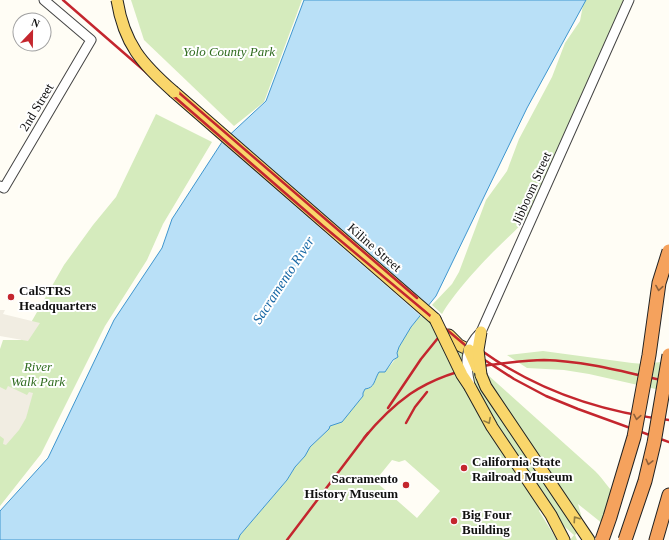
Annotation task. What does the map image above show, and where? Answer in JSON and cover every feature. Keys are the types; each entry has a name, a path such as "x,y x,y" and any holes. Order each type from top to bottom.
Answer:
{"highway":[{"path":"602,540 619,491 634,437 649,355 659,283 669,251"},
{"path":"625,540 645,481 654,443 669,355"},
{"path":"656,540 669,495"}],"main road":[{"name":"Kiline Street","path":"117,0 123,28 130,43 151,71 435,319 453,340 469,350"},
{"path":"435,319 462,375 492,427 551,516 564,540"},
{"path":"481,332 478,350 481,375"},
{"path":"469,350 486,387 590,540"}],"street":[{"name":"2nd Street","path":"2,187 91,40 44,0"},
{"name":"Jibboom Street","path":"470,387 467,369 469,350 473,340 481,332 629,0"}],"green space":[{"name":"Yolo County Park","path":"131,0 302,0 264,102 234,126 144,40"},
{"path":"584,0 625,0 532,212 473,274 452,299 442,314 432,305 452,284 459,272 486,200 507,171 519,139 552,77 565,43 580,21"},
{"name":"River Walk Park","path":"156,114 212,142 163,224 147,260 105,326 41,454 0,506 0,349 3,340 21,340 64,265 93,225 116,197"},
{"path":"421,315 595,471 622,503 603,524 578,504 584,526 575,535 577,540 570,540 574,535 542,507 539,511 557,540 238,540 240,535 287,480 310,447 329,429 330,426 363,396 365,389 371,387 378,373 391,365 397,357 397,352 402,341","holes":["392,460 399,462 405,460 440,491 417,518 375,481"]},
{"path":"543,351 644,364 669,361 669,392 589,374 564,370 527,368 507,355"}],"shaded area":[{"path":"0,310 5,310 3,314 40,323 28,341 0,336"},
{"path":"8,386 27,395 29,392 33,393 26,418 19,430 6,445 3,444 4,439 0,436 0,387 6,390"}],"water":[{"name":"Sacramento River","path":"304,0 586,0 527,108 436,296 411,327 399,347 397,353 398,357 393,360 385,372 379,372 373,385 365,389 363,396 342,422 330,426 329,429 310,447 287,480 240,535 238,540 0,540 0,511 48,458 114,320 162,248 172,219 222,142 266,101"}],"pier":[{"path":"229,133 430,306 422,317 220,141"}],"railway":[{"path":"63,0 323,226 477,355 514,379 546,396 669,442"},
{"path":"155,72 417,298"},
{"path":"388,408 421,359 438,338"},
{"path":"482,351 525,378 571,398 619,411 669,420"},
{"path":"364,438 386,414 419,388 458,372 489,365 530,360 560,361 607,368 669,382"},
{"path":"406,423 415,407 427,392"},
{"path":"287,540 368,433"}],"place":[{"name":"CalSTRS Headquarters","path":"11,297"},
{"name":"California State Railroad Museum","path":"464,468"},
{"name":"Sacramento History Museum","path":"406,485"},
{"name":"Big Four Building","path":"454,521"}]}
